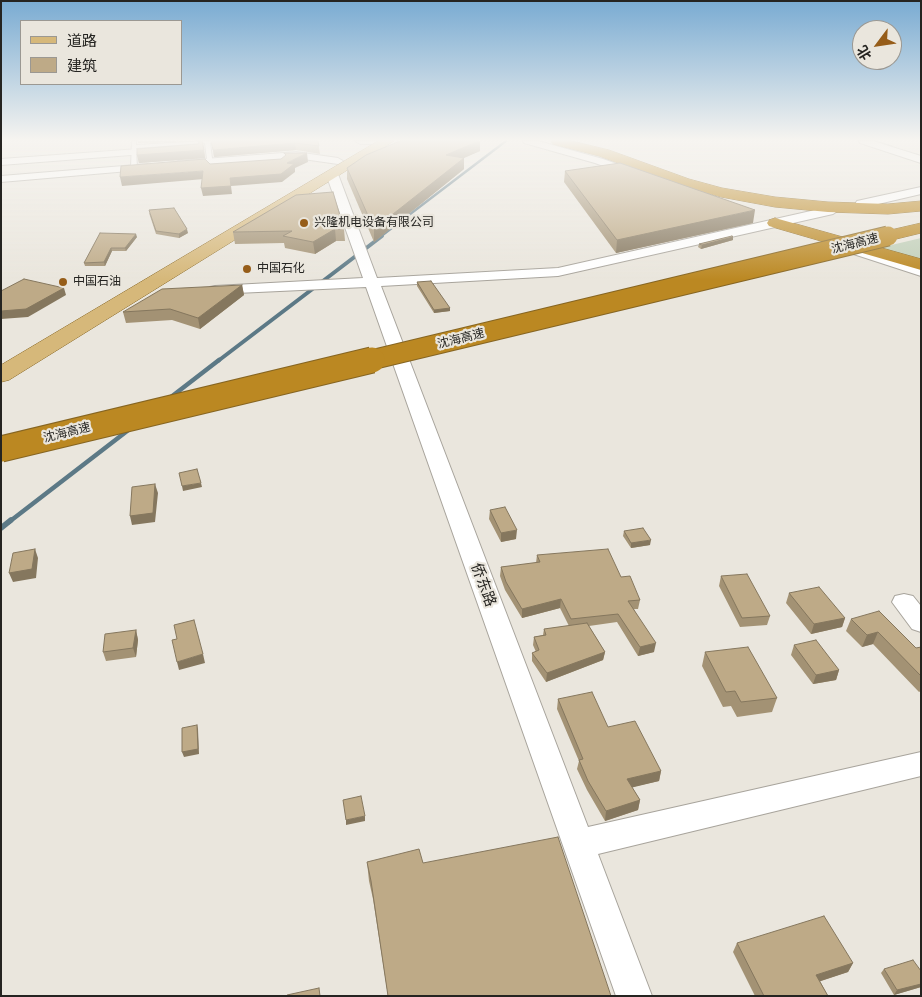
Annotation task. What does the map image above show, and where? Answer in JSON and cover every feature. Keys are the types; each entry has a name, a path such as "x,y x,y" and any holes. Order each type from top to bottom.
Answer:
{"highway":[{"path":"704,188 775,202 858,208 921,206"},
{"name":"沈海高速","path":"1,449 880,233 921,218"},
{"path":"775,223 921,266"},
{"name":"沈海高速","path":"1,434 880,233 921,228"}],"main road":[{"path":"1,360 299,188"},
{"path":"1,375 302,188"}],"street":[{"name":"侨东路","path":"341,188 372,283 634,996"},
{"path":"674,188 721,204"},
{"path":"861,204 921,190"},
{"path":"199,291 558,272 833,210"},
{"path":"757,217 921,272"},
{"path":"132,294 161,293"},
{"path":"904,602 921,623"},
{"path":"578,844 921,764"}],"green space":[{"path":"921,238 921,261 879,248"}],"building":[{"path":"356,188 427,188 374,229"},
{"path":"577,188 690,188 755,210 617,240"},
{"name":"兴隆机电设备有限公司","path":"333,192 344,229 335,229 313,242 283,236 292,231 233,232 296,195"},
{"path":"174,208 187,229 179,234 156,231 149,210"},
{"path":"100,233 136,234 125,248 111,248 104,262 84,263"},
{"path":"732,236 702,245 699,244"},
{"path":"24,279 64,288 26,309 1,311 1,291"},
{"path":"431,281 450,308 434,310 417,282"},
{"path":"242,285 198,318 170,309 123,312 162,289"},
{"path":"197,469 201,483 182,486 179,473"},
{"path":"155,484 153,513 130,516 132,487"},
{"path":"505,507 517,530 501,533 490,510"},
{"path":"643,528 651,540 631,543 624,531"},
{"path":"35,549 32,569 9,573 13,553"},
{"path":"608,549 621,577 630,576 640,600 628,601 656,643 640,647 618,614 571,619 561,599 522,609 506,582 501,567 540,562 537,555"},
{"path":"747,574 770,616 742,618 721,576"},
{"path":"819,587 845,618 814,624 789,593"},
{"path":"879,611 916,648 921,647 921,676 878,632 867,635 851,619"},
{"path":"194,620 203,654 177,662 172,640 177,639 174,625"},
{"path":"587,623 605,652 547,673 532,653 539,650 534,637 546,635 544,629"},
{"path":"136,630 133,648 103,652 105,634"},
{"path":"816,640 839,670 816,675 794,645"},
{"path":"748,647 777,698 741,702 735,691 726,692 705,652"},
{"path":"592,692 608,727 635,721 661,771 627,779 640,800 606,811 588,781 579,760 583,759 558,699"},
{"path":"197,725 198,749 182,752 182,728"},
{"path":"361,796 365,816 346,820 343,800"},
{"path":"558,837 611,996 388,996 367,862 419,849 423,863"},
{"path":"824,916 853,963 816,975 828,996 764,996 737,943"},
{"path":"913,960 921,971 921,984 897,990 884,969"},
{"path":"319,988 320,996 287,996 287,995"}],"waterway":[{"path":"380,237 445,188"},
{"path":"218,361 382,236"},
{"path":"171,397 219,360"},
{"path":"9,522 131,428"},
{"path":"1,528 11,520"}],"place":[{"name":"兴隆机电设备有限公司","path":"304,223"},
{"name":"中国石化","path":"247,269"},
{"name":"中国石油","path":"63,282"}]}
